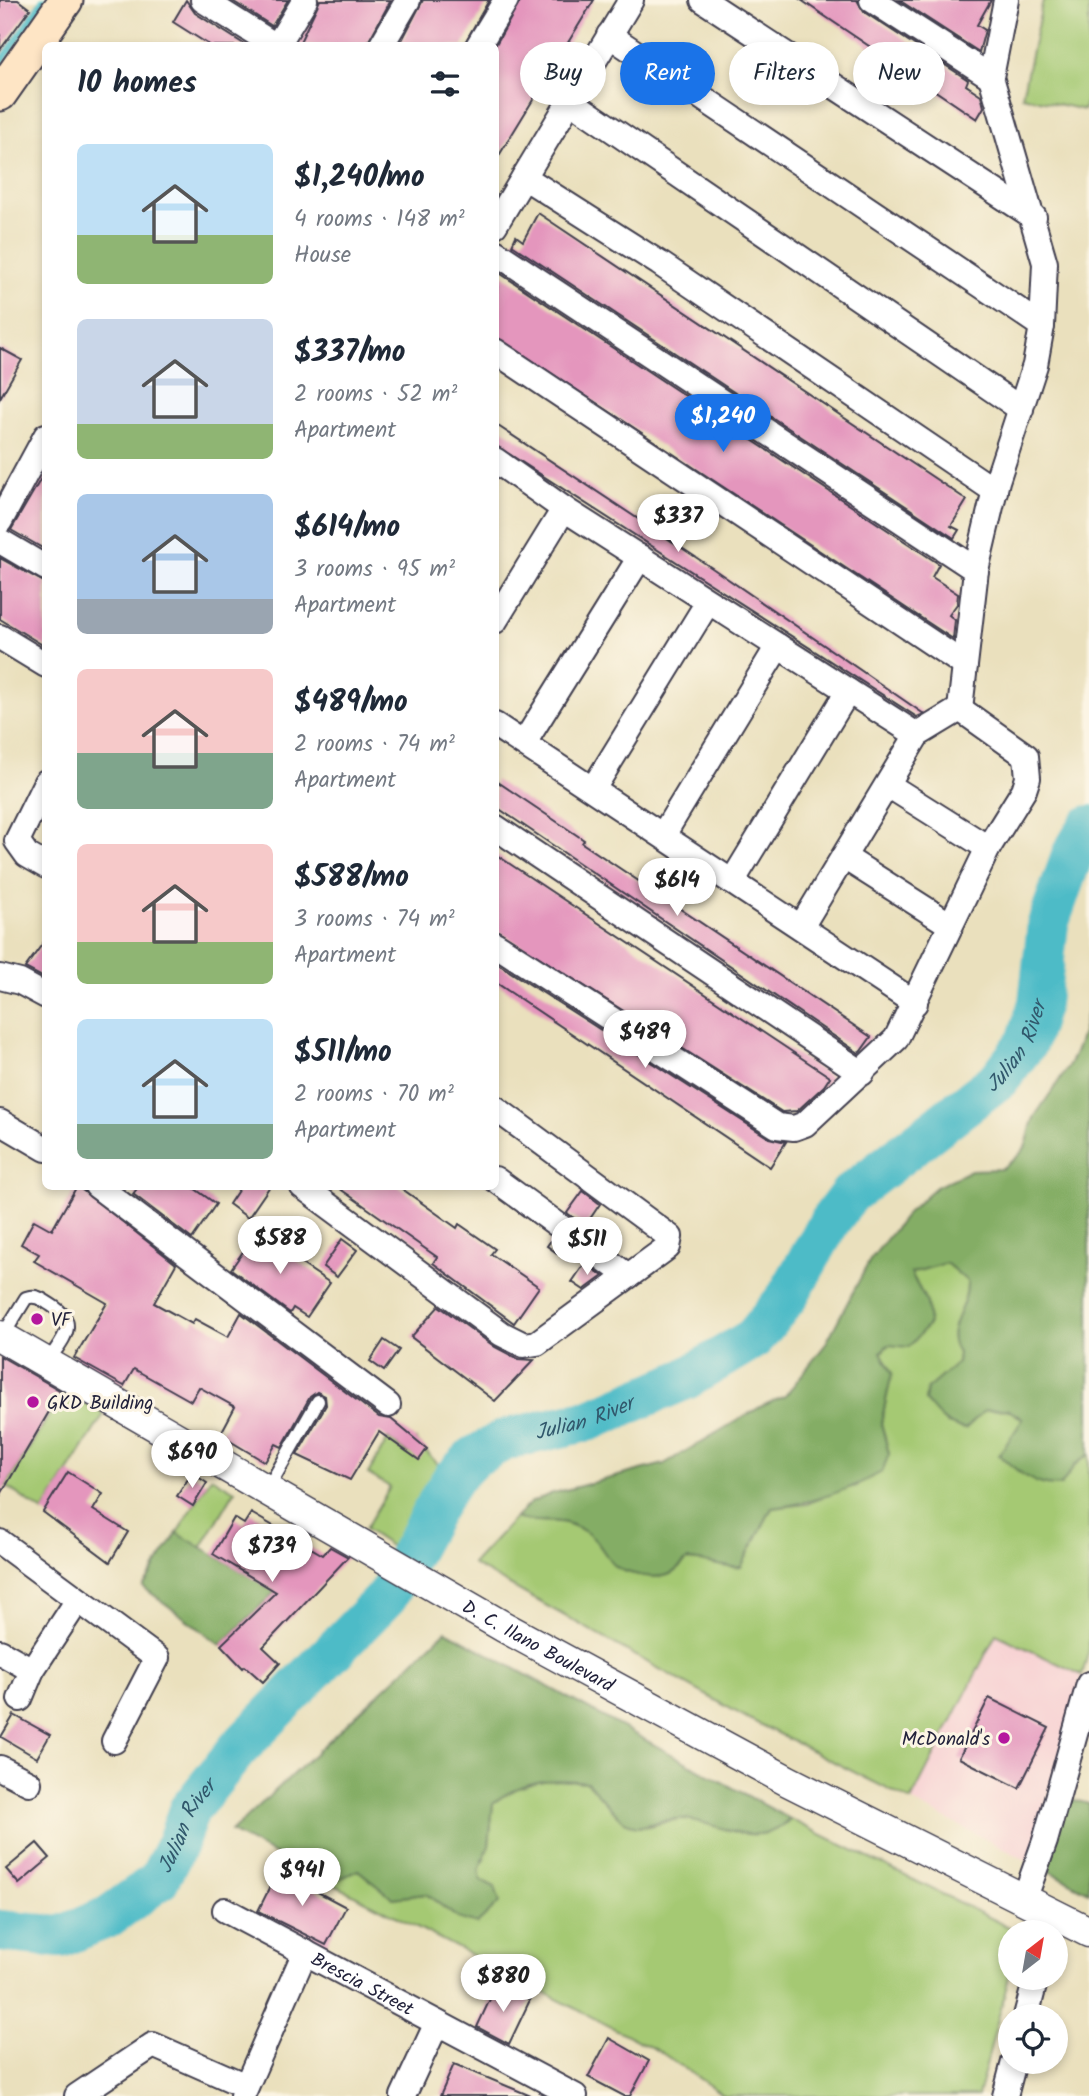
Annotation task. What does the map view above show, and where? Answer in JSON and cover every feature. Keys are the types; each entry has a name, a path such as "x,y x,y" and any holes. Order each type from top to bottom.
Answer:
{"main road":[{"path":"0,94 65,0"}],"street":[{"path":"203,0 271,42"},
{"path":"279,42 305,0"},
{"path":"383,42 408,0"},
{"path":"480,42 506,0"},
{"path":"605,42 631,0"},
{"path":"703,0 1034,217"},
{"path":"872,0 991,77"},
{"path":"960,709 976,570 995,491 1035,365 1042,326 1045,263 1034,217 991,77 1006,0"},
{"path":"609,35 1042,326"},
{"path":"499,218 566,105"},
{"path":"576,105 1021,409"},
{"path":"524,177 659,263 995,491"},
{"path":"499,255 976,570"},
{"path":"499,354 965,665"},
{"path":"499,463 564,509 917,735"},
{"path":"0,521 39,464"},
{"path":"499,615 564,509"},
{"path":"0,541 42,566"},
{"path":"524,743 640,557"},
{"path":"593,789 708,601"},
{"path":"0,637 42,663"},
{"path":"663,835 778,646"},
{"path":"732,882 848,691"},
{"path":"801,927 917,735 960,709"},
{"path":"499,947 777,1126 794,1128 805,1124 896,1039 915,1003 949,924 988,848 1024,790 1029,762 1026,755 960,709"},
{"path":"499,727 915,1003"},
{"path":"888,785 988,848"},
{"path":"42,790 17,841 20,849 42,863"},
{"path":"499,830 862,1073"},
{"path":"844,857 949,924"},
{"path":"0,977 19,982 42,994"},
{"path":"307,1190 502,1334 524,1345 537,1343 668,1247 671,1242 667,1233 499,1111"},
{"path":"0,1122 42,1147"},
{"path":"499,1182 628,1276"},
{"path":"102,1190 388,1405"},
{"name":"D. C. Ilano Boulevard","path":"1,1336 439,1591 788,1781 1024,1900 1046,1920"},
{"path":"0,1542 157,1658 114,1741"},
{"path":"20,1699 32,1670 78,1600"},
{"path":"0,1652 32,1670"},
{"path":"1024,1900 1045,1841 1089,1684"},
{"path":"0,1768 29,1783"},
{"name":"Brescia Street","path":"225,1910 563,2093"},
{"name":"D. C. Ilano Boulevard","path":"1068,1928 1089,1933"},
{"path":"76,2096 153,2045 244,2091 305,1952"},
{"path":"403,2096 437,2023"},
{"path":"1005,2096 1011,2074"}],"lane":[{"path":"1,1336 26,1298 40,1298 63,1312 68,1321 67,1330 47,1363"},
{"path":"267,1491 318,1401"}],"shaded area":[{"name":"McDonald's","path":"996,1633 1082,1675 1030,1862 911,1801"}],"green space":[{"path":"1043,0 1064,0 1089,6 1089,86 1084,110 1022,96"},
{"path":"1089,1000 1089,1454 1075,1465 1061,1485 1035,1482 999,1455 1023,1419 1007,1409 985,1410 965,1429 947,1423 925,1400 927,1389 957,1363 954,1326 964,1301 967,1281 946,1263 911,1273 927,1303 929,1324 909,1347 888,1345 881,1352 892,1373 881,1423 889,1454 882,1472 829,1495 772,1508 741,1567 687,1560 677,1570 664,1576 640,1575 618,1568 593,1538 574,1526 515,1518 530,1503 550,1494 664,1464 762,1406 785,1396 825,1345 870,1260 909,1211 936,1187 971,1170 1001,1169 1023,1150 1035,1116 1076,1050"},
{"path":"946,1263 967,1281 964,1301 953,1335 958,1353 957,1363 925,1400 947,1424 965,1429 985,1410 1007,1409 1024,1420 999,1455 1061,1485 1075,1465 1089,1454 1089,1650 1082,1675 996,1634 911,1801 749,1719 472,1564 515,1518 574,1526 593,1538 618,1567 640,1575 664,1576 677,1570 687,1560 741,1567 772,1508 807,1504 838,1490 857,1486 889,1454 881,1423 892,1373 881,1353 927,1303 911,1273"},
{"path":"64,1391 104,1414 43,1512 6,1486"},
{"path":"388,1439 408,1453 416,1440 440,1467 395,1549 365,1529 390,1487 368,1474"},
{"path":"211,1477 235,1491 201,1548 177,1533"},
{"path":"177,1533 276,1591 221,1645 143,1587"},
{"path":"446,1631 790,1819 778,1828 752,1834 685,1819 636,1827 621,1819 587,1782 561,1780 527,1785 493,1803 489,1846 479,1870 481,1880 495,1887 500,1902 477,1924 458,1918 426,1894 393,1898 358,1870 331,1883 231,1832"},
{"path":"549,1779 587,1782 615,1813 627,1823 640,1827 682,1819 751,1834 777,1828 790,1819 998,1922 998,1990 1006,1990 1002,2004 998,2004 998,2019 978,2096 725,2096 662,2053 331,1883 358,1870 393,1898 426,1894 458,1918 481,1880 479,1870 489,1846 493,1803 511,1790"},
{"path":"1063,1797 1089,1804 1089,1892 1043,1868"}],"building":[{"path":"0,0 18,0 30,9 0,50"},
{"path":"186,0 195,13 241,42 205,42 173,22"},
{"path":"231,0 288,0 272,26"},
{"path":"320,0 391,0 368,42 300,42"},
{"path":"423,0 489,0 465,42 401,42"},
{"path":"521,0 594,0 568,42 520,42 520,105 530,105 499,155 499,42"},
{"path":"801,0 857,0 864,12 910,42 863,42"},
{"path":"899,0 991,0 977,25 985,30 979,52"},
{"path":"945,65 968,80 966,85 981,95 984,107 977,119 945,97"},
{"path":"538,213 967,500 951,526 959,530 954,538 512,245 516,236 523,241"},
{"path":"499,273 939,564 932,577 958,594 957,604 949,615 955,620 953,639 499,339"},
{"path":"0,348 22,360 0,398"},
{"path":"499,427 712,568 924,714 917,717 499,448"},
{"path":"42,477 42,548 11,530"},
{"path":"0,558 42,581 42,645 0,619"},
{"path":"499,783 584,840 582,843 871,1037 859,1053 499,809"},
{"path":"499,857 830,1077 797,1111 782,1112 499,932"},
{"path":"42,945 42,977 25,968"},
{"path":"499,965 769,1138 786,1142 770,1167 499,985"},
{"path":"75,1190 82,1190 176,1264 154,1303 192,1324 195,1319 228,1337 241,1313 379,1417 391,1419 427,1449 419,1460 379,1432 350,1480 297,1455 326,1405 325,1396 317,1392 310,1397 282,1447 276,1444 265,1462 220,1435 235,1407 199,1387 191,1401 134,1369 124,1386 74,1358 107,1303 34,1261 39,1254 21,1244 34,1220 52,1230"},
{"path":"136,1190 197,1190 216,1204 192,1239 133,1194"},
{"path":"238,1190 267,1190 248,1218 229,1204"},
{"path":"342,1190 404,1190 457,1228 459,1224 495,1249 491,1254 539,1287 514,1323 433,1263 437,1257"},
{"path":"583,1191 600,1204 585,1226 567,1213"},
{"path":"256,1233 330,1283 307,1317 293,1308 290,1313 231,1269"},
{"path":"342,1239 357,1250 337,1277 323,1267"},
{"path":"552,1239 572,1253 567,1260 547,1246"},
{"path":"585,1263 603,1276 584,1290 572,1282"},
{"path":"439,1306 495,1347 518,1359 534,1360 495,1401 411,1337"},
{"path":"384,1340 399,1350 384,1371 370,1361"},
{"path":"0,1356 61,1391 0,1496"},
{"path":"68,1472 103,1494 93,1510 128,1532 110,1562 43,1512"},
{"path":"192,1473 207,1483 193,1506 177,1496"},
{"path":"251,1513 323,1555 330,1547 348,1557 263,1647 280,1663 263,1682 245,1666 243,1668 221,1645 276,1592 213,1554 234,1518 244,1524"},
{"path":"989,1698 1049,1728 1019,1788 959,1758"},
{"path":"14,1715 50,1735 37,1758 1,1737"},
{"path":"37,1843 50,1858 19,1884 6,1869"},
{"path":"278,1871 346,1907 326,1945 258,1911"},
{"path":"497,1984 530,2000 509,2044 477,2027"},
{"path":"609,2038 649,2061 630,2096 624,2096 588,2077"},
{"path":"454,2064 531,2096 440,2096"}],"waterway":[{"path":"0,64 43,0"},
{"name":"Julian River","path":"0,1931 60,1937 108,1917 158,1881 177,1844 189,1810 237,1750 387,1596 441,1497 453,1478 474,1457 504,1440 590,1420 686,1379 754,1338 787,1297 830,1221 850,1194 999,1079 1027,1042 1039,1003 1048,924 1073,853 1089,826"}],"place":[{"name":"VF","path":"37,1319"},
{"name":"GKD Building","path":"33,1402"},
{"name":"McDonald's","path":"1004,1738"}]}
